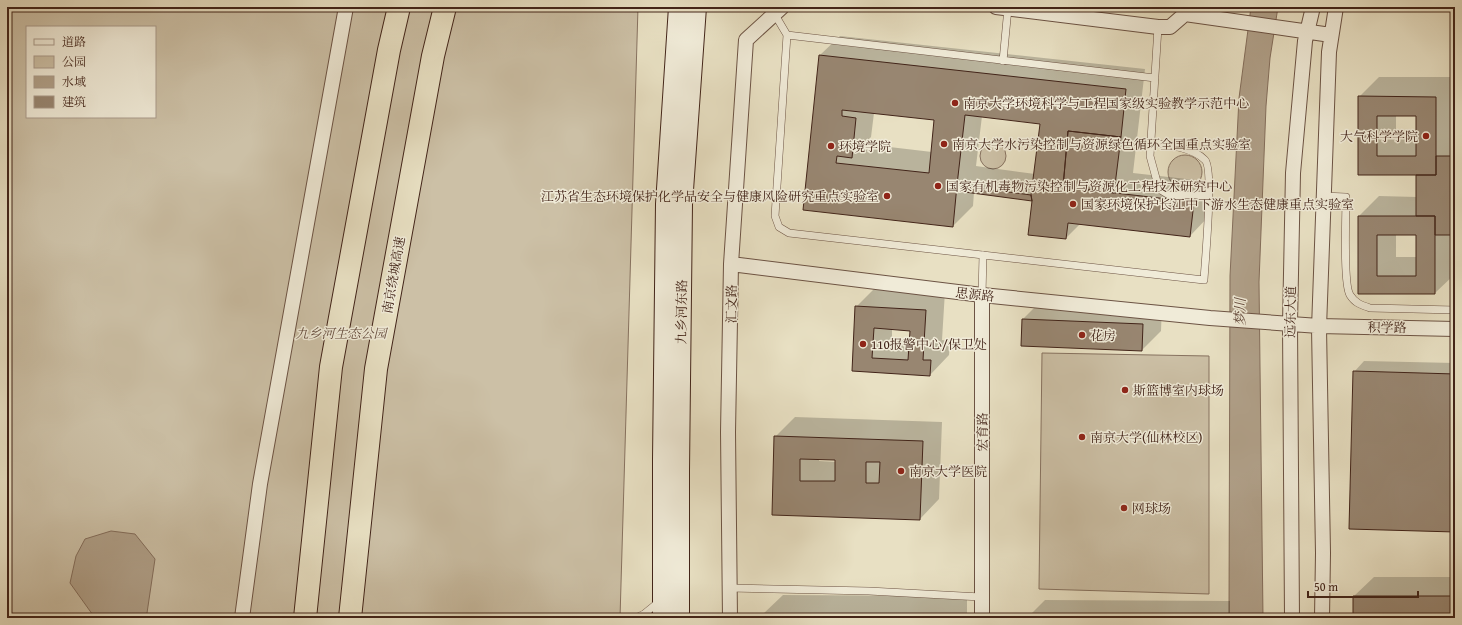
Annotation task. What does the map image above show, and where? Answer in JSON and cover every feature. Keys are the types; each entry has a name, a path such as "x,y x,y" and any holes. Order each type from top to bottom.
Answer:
{"highway":[{"path":"305,618 331,367 389,50 399,7"},
{"name":"南京绕城高速","path":"350,618 376,369 433,56 445,7"}],"main road":[{"name":"九乡河东路","path":"663,618 666,204 679,7"},
{"name":"九乡河东路","path":"679,618 682,204 696,7"}],"street":[{"path":"242,618 260,484 346,7"},
{"name":"远东大道","path":"1292,618 1290,324 1293,173 1307,32 1313,7"},
{"path":"1322,618 1323,553 1319,326 1329,52 1336,7"},
{"path":"1002,8 1170,28 1183,11 1238,22 1331,35"},
{"name":"汇文路","path":"730,618 728,432 731,264 746,40 778,10"},
{"name":"思源路","path":"731,264 982,295 1273,323"},
{"name":"宏育路","path":"982,295 982,618"},
{"name":"积学路","path":"1273,323 1319,326 1455,329"}],"lane":[{"path":"1002,8 1003,61"},
{"path":"778,10 787,35 775,216 779,227 789,233 1204,280 1209,195 1209,172 1207,161 1196,153 1173,146 1150,143"},
{"path":"1158,27 1150,143 1150,156 1158,189 1169,195 1209,195"},
{"path":"787,35 1155,78"},
{"path":"1323,196 1346,197 1346,280 1349,294 1357,304 1370,308 1455,310"},
{"path":"982,295 983,255"},
{"path":"730,588 868,591 981,597"},
{"path":"636,618 644,614 663,598"}],"green space":[{"name":"九乡河生态公园","path":"7,7 638,7 620,618 7,618"},
{"path":"993,143 1002,147 1006,156 1002,165 993,169 984,165 980,156 984,147"},
{"path":"1185,155 1197,160 1202,172 1197,184 1185,189 1173,184 1168,172 1173,160"},
{"name":"网球场","path":"1042,353 1209,356 1209,594 1039,589"}],"water":[{"name":"梦川","path":"1251,7 1278,7 1270,58 1266,106 1259,282 1263,618 1229,618 1230,276 1239,98"},
{"path":"111,531 135,534 155,559 147,613 150,618 95,618 70,583 76,556 85,539"}],"building":[{"name":"环境学院","path":"819,55 1126,89 1121,137 1068,131 1063,187 1194,202 1190,237 1068,223 1066,239 1028,235 1032,201 1031,195 1040,124 965,115 953,227 803,210","holes":["842,110 934,120 929,173 836,163 837,156 852,158 856,118 842,116"]},
{"name":"大气科学学院","path":"1358,96 1436,97 1436,175 1358,175","holes":["1377,116 1416,116 1416,156 1377,156"]},
{"path":"1068,131 1121,137 1114,193 1063,187"},
{"name":"大气科学学院","path":"1436,156 1455,156 1455,235 1435,235 1435,216 1416,216 1416,175 1436,175"},
{"path":"957,185 1031,195 1032,201 957,191"},
{"path":"1358,216 1435,216 1435,294 1358,294","holes":["1377,235 1416,235 1416,276 1377,276"]},
{"name":"110报警中心/保卫处","path":"855,306 926,310 923,360 931,360 930,376 852,371","holes":["874,328 910,331 908,360 872,358"]},
{"name":"花房","path":"1022,319 1143,324 1142,351 1021,346"},
{"path":"1353,371 1455,374 1455,532 1349,529"},
{"name":"南京大学医院","path":"774,436 923,441 920,520 772,515","holes":["800,459 835,460 835,481 800,481","866,462 880,462 879,483 866,483"]},
{"path":"1353,596 1455,596 1455,618 1353,618"},
{"path":"762,614 948,616 948,618 762,618"}],"place":[{"name":"南京大学环境科学与工程国家级实验教学示范中心","path":"955,103"},
{"name":"大气科学学院","path":"1426,136"},
{"name":"南京大学水污染控制与资源绿色循环全国重点实验室","path":"944,144"},
{"name":"环境学院","path":"831,146"},
{"name":"国家有机毒物污染控制与资源化工程技术研究中心","path":"938,186"},
{"name":"江苏省生态环境保护化学品安全与健康风险研究重点实验室","path":"887,196"},
{"name":"国家环境保护长江中下游水生态健康重点实验室","path":"1073,204"},
{"name":"花房","path":"1082,335"},
{"name":"110报警中心/保卫处","path":"863,344"},
{"name":"斯篮博室内球场","path":"1125,390"},
{"name":"南京大学(仙林校区)","path":"1082,437"},
{"name":"南京大学医院","path":"901,471"},
{"name":"网球场","path":"1124,508"}]}
